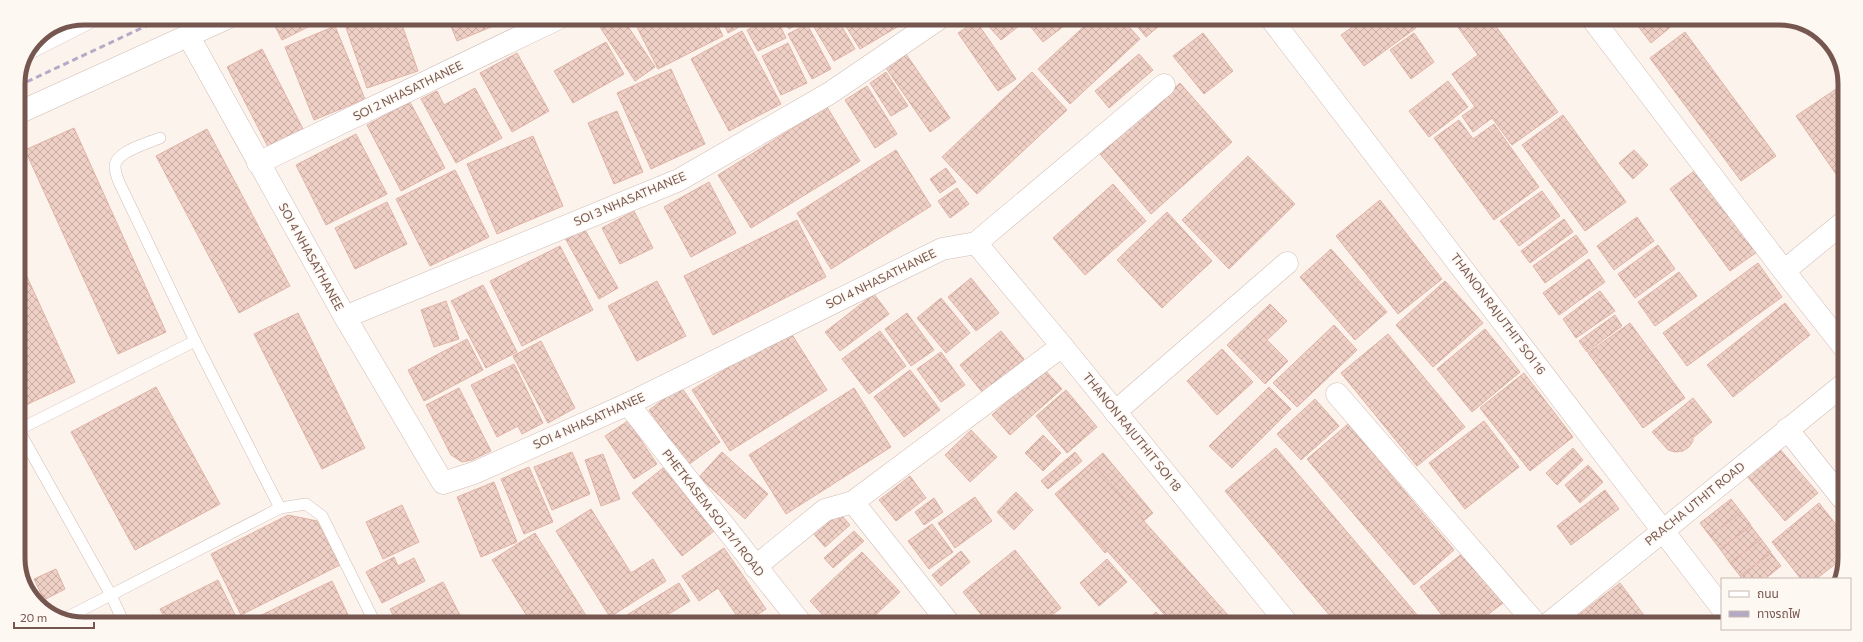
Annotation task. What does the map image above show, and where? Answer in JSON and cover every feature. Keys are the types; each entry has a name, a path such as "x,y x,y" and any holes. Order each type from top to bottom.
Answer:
{"street":[{"path":"25,110 213,25"},
{"name":"SOI 2 NHASATHANEE","path":"258,163 545,25"},
{"name":"SOI 3 NHASATHANEE","path":"345,317 679,180 830,93 930,25"},
{"name":"THANON RAJUTHIT SOI 16","path":"1276,25 1721,607"},
{"path":"1597,25 1838,340"},
{"name":"SOI 4 NHASATHANEE","path":"189,37 345,317 443,483 474,473 628,404 942,249 976,242 1164,85"},
{"path":"1784,271 1838,227"},
{"name":"THANON RAJUTHIT SOI 18","path":"976,242 1282,617"},
{"path":"1115,412 1286,263"},
{"path":"755,567 825,510 853,502 1062,346"},
{"name":"PRACHA UTHIT ROAD","path":"1557,617 1838,389"},
{"path":"1337,394 1530,617"},
{"name":"PHETKASEM SOI 21/1 ROAD","path":"628,404 796,617"},
{"path":"1788,429 1838,493"},
{"path":"853,502 944,617"}],"lane":[{"path":"36,49 86,25"},
{"path":"160,138 122,154 117,160 115,167 118,180 195,341 280,508"},
{"path":"25,426 195,341"},
{"path":"25,442 122,617"},
{"path":"71,615 280,508 306,504 322,516 372,617"}],"building":[{"path":"274,25 312,25 282,40"},
{"path":"345,25 402,25 418,71 367,88"},
{"path":"450,25 496,25 457,41"},
{"path":"599,25 627,25 655,67 635,81"},
{"path":"636,25 718,25 723,36 658,69"},
{"path":"725,25 743,25 728,33"},
{"path":"757,25 780,25 786,38 758,51 747,30"},
{"path":"787,25 795,25 789,29"},
{"path":"808,25 831,69 812,79 788,34"},
{"path":"813,25 841,25 855,49 834,61"},
{"path":"845,25 901,25 860,49"},
{"path":"970,25 979,25 1016,79 998,91 958,33"},
{"path":"988,25 1019,26 1001,40"},
{"path":"1029,25 1063,25 1064,26 1043,42"},
{"path":"1086,25 1127,25 1140,39 1070,104 1038,69"},
{"path":"1136,25 1160,25 1146,37"},
{"path":"1355,25 1413,25 1416,28 1364,66 1341,35"},
{"path":"1495,25 1558,112 1512,145 1492,118 1473,132 1462,116 1475,107 1452,74 1478,55 1457,26"},
{"path":"1637,25 1673,25 1651,43"},
{"path":"335,26 365,99 314,120 285,47"},
{"path":"742,31 781,104 729,131 691,59"},
{"path":"1685,32 1776,156 1741,181 1650,58"},
{"path":"1203,33 1233,71 1204,94 1173,56"},
{"path":"1414,33 1434,62 1411,79 1390,50"},
{"path":"606,42 624,74 573,103 554,71"},
{"path":"788,43 807,83 781,95 762,56"},
{"path":"262,49 303,129 268,147 227,67"},
{"path":"517,53 549,111 512,132 480,73"},
{"path":"906,54 950,118 930,132 886,68"},
{"path":"1139,54 1153,70 1109,108 1095,91"},
{"path":"671,69 705,144 651,169 617,93"},
{"path":"886,72 908,106 891,116 870,83"},
{"path":"1032,72 1067,110 977,194 942,157"},
{"path":"1448,81 1468,107 1429,137 1409,111"},
{"path":"1180,83 1232,142 1151,214 1100,154"},
{"path":"867,86 897,134 875,148 845,100"},
{"path":"475,88 502,138 456,163 421,99 437,91 444,105"},
{"path":"1838,88 1838,177 1796,116"},
{"path":"410,102 445,168 401,191 367,125"},
{"path":"827,107 860,161 751,228 718,175"},
{"path":"617,111 643,172 614,184 588,123"},
{"path":"1563,115 1626,202 1585,231 1522,145"},
{"path":"1459,120 1473,139 1494,124 1539,187 1494,220 1434,138"},
{"path":"74,128 166,332 118,354 25,150"},
{"path":"207,129 290,286 239,313 156,156"},
{"path":"356,134 387,194 326,225 296,165"},
{"path":"533,136 563,206 497,234 467,164"},
{"path":"896,150 931,206 831,269 797,213"},
{"path":"1634,150 1648,165 1633,179 1619,163"},
{"path":"1248,156 1295,204 1229,269 1182,220"},
{"path":"946,168 956,182 940,193 930,179"},
{"path":"1697,169 1757,252 1730,271 1670,189"},
{"path":"455,170 489,237 430,266 396,199"},
{"path":"709,182 736,233 691,257 664,207"},
{"path":"1113,184 1146,221 1085,275 1053,238"},
{"path":"957,188 969,204 950,218 938,201"},
{"path":"1542,191 1560,216 1519,246 1500,221"},
{"path":"1380,200 1442,279 1398,314 1336,236"},
{"path":"387,202 407,244 355,269 335,228"},
{"path":"634,211 653,248 620,264 602,228"},
{"path":"1167,212 1212,261 1162,308 1117,260"},
{"path":"1637,217 1654,241 1614,270 1597,246"},
{"path":"1564,219 1573,232 1530,263 1521,251"},
{"path":"797,220 826,277 713,335 684,276"},
{"path":"584,228 618,288 599,299 565,238"},
{"path":"1576,235 1588,252 1545,283 1533,266"},
{"path":"1658,245 1675,269 1635,298 1618,274"},
{"path":"560,246 593,310 522,346 490,281"},
{"path":"1331,249 1387,312 1355,340 1300,277"},
{"path":"1589,259 1605,282 1559,315 1543,293"},
{"path":"1758,263 1782,297 1687,366 1663,333"},
{"path":"25,272 75,382 26,405 25,403"},
{"path":"1679,272 1697,296 1655,326 1638,302"},
{"path":"971,278 999,313 976,331 948,297"},
{"path":"657,281 686,336 637,361 608,306"},
{"path":"1445,281 1483,323 1433,367 1396,325"},
{"path":"483,285 517,352 486,368 451,301"},
{"path":"1600,291 1615,311 1576,338 1563,319"},
{"path":"874,294 889,314 840,351 825,332"},
{"path":"941,298 970,333 946,353 917,318"},
{"path":"446,301 459,339 434,347 421,310"},
{"path":"1785,303 1810,335 1733,397 1707,365"},
{"path":"1270,304 1287,321 1267,340 1288,361 1265,384 1227,345"},
{"path":"298,313 365,448 322,469 254,334"},
{"path":"907,313 934,350 911,366 885,329"},
{"path":"1615,315 1622,326 1587,352 1579,341"},
{"path":"1630,323 1685,398 1643,428 1588,353"},
{"path":"1334,325 1357,350 1297,407 1273,383"},
{"path":"1485,329 1520,372 1472,412 1437,369"},
{"path":"789,330 827,390 730,451 692,390"},
{"path":"880,331 906,366 869,394 842,359"},
{"path":"1001,331 1024,359 983,393 960,365"},
{"path":"1388,334 1465,427 1417,466 1341,373"},
{"path":"467,339 483,370 424,401 408,370"},
{"path":"541,341 575,408 548,423 513,356"},
{"path":"1222,349 1253,382 1217,415 1187,381"},
{"path":"941,352 965,385 941,402 917,369"},
{"path":"514,364 543,423 522,434 518,426 497,437 471,385"},
{"path":"1044,369 1062,389 1010,435 992,415"},
{"path":"910,370 940,410 904,437 874,397"},
{"path":"1524,373 1573,437 1530,471 1480,408"},
{"path":"156,387 220,504 135,550 71,432"},
{"path":"681,387 720,442 688,465 649,410"},
{"path":"1269,387 1291,409 1232,468 1209,446"},
{"path":"459,388 491,451 472,460 462,462 451,455 426,405"},
{"path":"854,388 891,447 786,514 749,455"},
{"path":"1066,390 1097,427 1067,453 1036,416"},
{"path":"1693,398 1712,422 1694,437 1693,435 1693,441 1689,447 1683,451 1675,452 1668,450 1652,432"},
{"path":"1315,399 1339,426 1301,460 1277,434"},
{"path":"628,421 657,464 634,479 605,436"},
{"path":"1484,421 1519,467 1465,509 1429,463"},
{"path":"1348,424 1454,550 1414,585 1307,459"},
{"path":"971,430 997,457 970,482 945,455"},
{"path":"1043,435 1061,453 1043,471 1025,453"},
{"path":"1778,447 1818,493 1785,521 1746,475"},
{"path":"1276,448 1419,617 1331,617 1225,491"},
{"path":"1573,448 1583,460 1557,485 1546,473"},
{"path":"572,452 590,494 552,510 534,467"},
{"path":"722,452 768,494 745,519 699,477"},
{"path":"1075,452 1082,461 1048,489 1041,481"},
{"path":"1103,453 1153,513 1105,553 1055,494"},
{"path":"603,454 620,499 601,506 585,460"},
{"path":"1092,463 1230,617 1167,617 1057,495"},
{"path":"1588,465 1603,482 1580,503 1565,485"},
{"path":"529,467 553,522 524,534 501,479"},
{"path":"663,468 714,531 682,556 632,493"},
{"path":"910,476 926,498 896,521 879,500"},
{"path":"494,482 517,542 481,557 457,497"},
{"path":"1605,490 1619,509 1571,545 1557,526"},
{"path":"1016,492 1033,510 1014,530 997,512"},
{"path":"975,497 992,521 955,548 938,523"},
{"path":"934,498 943,512 924,525 915,512"},
{"path":"1731,499 1741,512 1710,536 1700,523"},
{"path":"1819,503 1838,527 1837,563 1817,578 1800,578 1772,542"},
{"path":"402,505 419,542 383,559 366,522"},
{"path":"591,509 631,573 653,559 666,581 610,617 556,531"},
{"path":"837,510 850,525 825,547 812,532"},
{"path":"1741,512 1751,525 1720,549 1710,536"},
{"path":"288,515 317,521 340,565 241,615 211,554"},
{"path":"932,524 953,552 929,569 908,541"},
{"path":"1751,526 1761,539 1730,563 1720,549"},
{"path":"854,531 864,541 833,568 824,558"},
{"path":"535,533 587,617 528,617 492,560"},
{"path":"1761,539 1771,552 1740,576 1730,563"},
{"path":"724,548 766,609 754,617 738,617 718,588 699,601 682,576"},
{"path":"1015,550 1061,608 1050,617 983,617 963,592"},
{"path":"961,551 970,562 941,586 932,575"},
{"path":"862,552 900,592 873,617 824,617 810,601"},
{"path":"1463,553 1503,603 1485,617 1443,617 1420,587"},
{"path":"1771,553 1781,566 1766,578 1740,577"},
{"path":"394,557 398,566 414,558 425,581 382,603 366,572"},
{"path":"1107,559 1127,582 1099,606 1080,583"},
{"path":"56,569 65,589 44,600 34,579"},
{"path":"218,580 236,617 164,617 160,609"},
{"path":"332,581 349,617 257,617"},
{"path":"443,582 461,617 394,617 390,609"},
{"path":"679,583 690,601 664,617 624,617"},
{"path":"1620,583 1645,617 1576,617"},
{"path":"1156,612 1161,617 1151,617"}],"railway":[{"path":"25,83 148,25"}]}
